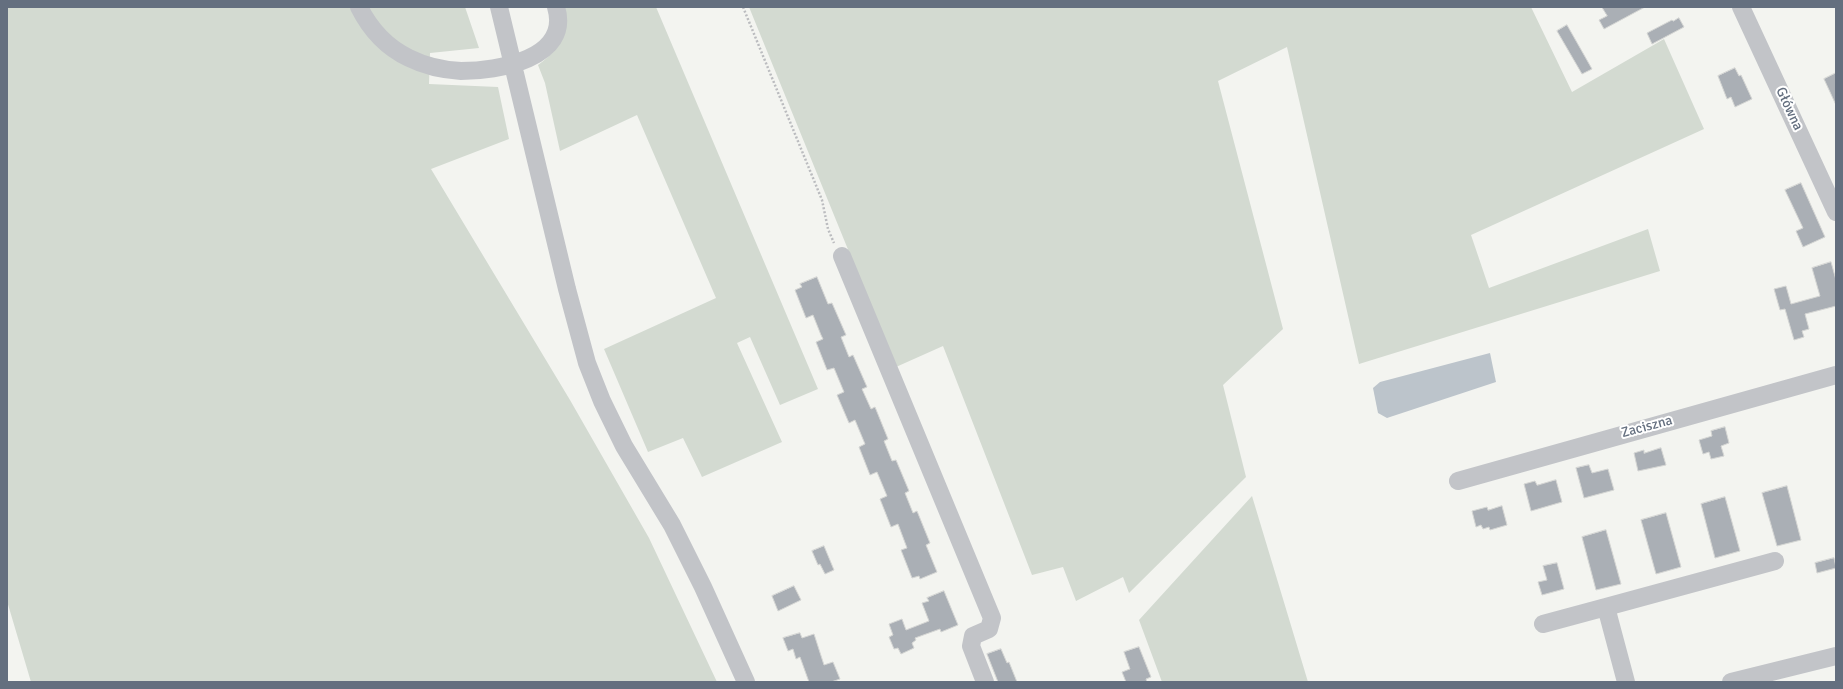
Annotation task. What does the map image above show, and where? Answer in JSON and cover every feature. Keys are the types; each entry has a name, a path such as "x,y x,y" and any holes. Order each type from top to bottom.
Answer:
{"street":[{"path":"359,7 368,23 382,39 400,52 420,63 438,69 461,71 483,69 532,58 549,46 556,30 558,20 556,7"},
{"path":"499,7 567,289 587,363 595,386 624,446 672,525 746,682"},
{"name":"Główna","path":"1741,7 1836,212"},
{"path":"842,256 992,618 989,629 973,636 970,646 986,682"},
{"name":"Zaciszna","path":"1458,481 1836,375"},
{"path":"1543,624 1775,561"},
{"path":"1606,607 1626,682"},
{"path":"1731,682 1836,656"}],"path":[{"path":"743,7 822,200 828,229 834,244 842,256"}],"shaded area":[{"path":"7,7 465,7 479,48 430,53 429,84 498,87 509,139 431,169 570,400 649,538 717,682 31,682 7,601"},
{"path":"562,7 656,7 818,389 780,405 750,337 737,343 782,442 702,477 683,438 648,452 604,349 716,298 637,115 560,151 545,83 538,65 553,52 560,40"},
{"path":"749,7 1531,7 1572,92 1664,39 1704,129 1471,235 1489,288 1648,229 1660,271 1359,364 1287,47 1218,81 1283,329 1223,385 1246,477 1129,593 1123,577 1076,601 1063,567 1032,575 943,346 896,367"},
{"path":"1490,353 1496,382 1387,418 1378,413 1373,388 1380,382"},
{"path":"1252,496 1308,682 1162,682 1139,620"}],"building":[{"path":"1602,7 1645,7 1604,29 1599,20 1607,16"},
{"path":"1679,18 1684,27 1652,44 1647,33"},
{"path":"1567,25 1592,69 1582,74 1557,31"},
{"path":"1735,68 1739,76 1741,75 1752,99 1735,107 1731,97 1727,99 1718,76"},
{"path":"1836,73 1836,105 1824,79"},
{"path":"1801,183 1825,237 1803,247 1796,231 1803,228 1785,190"},
{"path":"1831,262 1836,280 1836,306 1805,314 1809,329 1802,331 1804,337 1794,340 1785,309 1780,310 1774,289 1786,286 1791,304 1820,296 1812,268"},
{"path":"817,277 828,304 832,303 846,335 841,337 849,357 853,355 867,387 862,389 871,409 875,407 888,439 884,441 892,461 896,460 909,491 905,493 913,513 917,511 930,543 926,545 937,572 920,579 919,576 912,578 901,550 907,548 898,524 891,527 880,499 887,496 877,472 870,475 859,447 865,444 855,420 849,423 837,395 844,392 834,368 827,370 816,342 823,339 813,315 806,318 795,290 802,287 800,284"},
{"path":"1725,427 1729,443 1721,446 1724,456 1711,459 1709,452 1703,454 1699,440 1712,436 1711,431"},
{"path":"1661,448 1666,465 1638,471 1634,453 1644,450 1644,453"},
{"path":"1589,465 1592,473 1608,469 1614,490 1584,498 1576,468"},
{"path":"1556,480 1562,502 1531,511 1524,484 1535,481 1537,485"},
{"path":"1787,486 1801,540 1777,546 1762,493"},
{"path":"1725,497 1740,551 1715,558 1701,504"},
{"path":"1502,506 1507,525 1490,530 1489,527 1483,529 1481,525 1476,527 1472,511 1487,507 1488,510"},
{"path":"1666,513 1681,567 1656,574 1641,520"},
{"path":"1606,530 1621,584 1596,590 1582,537"},
{"path":"824,546 834,570 825,574 820,564 818,565 812,551"},
{"path":"1834,558 1836,568 1817,573 1815,563"},
{"path":"1557,563 1564,589 1542,595 1538,582 1547,580 1543,566"},
{"path":"794,586 801,600 778,611 772,596"},
{"path":"944,591 958,625 941,632 940,629 915,638 916,640 912,643 914,648 901,654 898,648 894,649 889,637 893,635 889,624 902,619 906,630 929,621 922,603 929,601 927,598"},
{"path":"800,633 802,638 814,634 824,665 833,662 840,679 831,682 809,682 800,657 796,659 793,649 788,651 783,638"},
{"path":"1139,647 1151,677 1146,679 1147,682 1126,682 1122,672 1130,669 1124,652"},
{"path":"1001,649 1007,663 1009,662 1017,682 998,682 987,654"}]}
